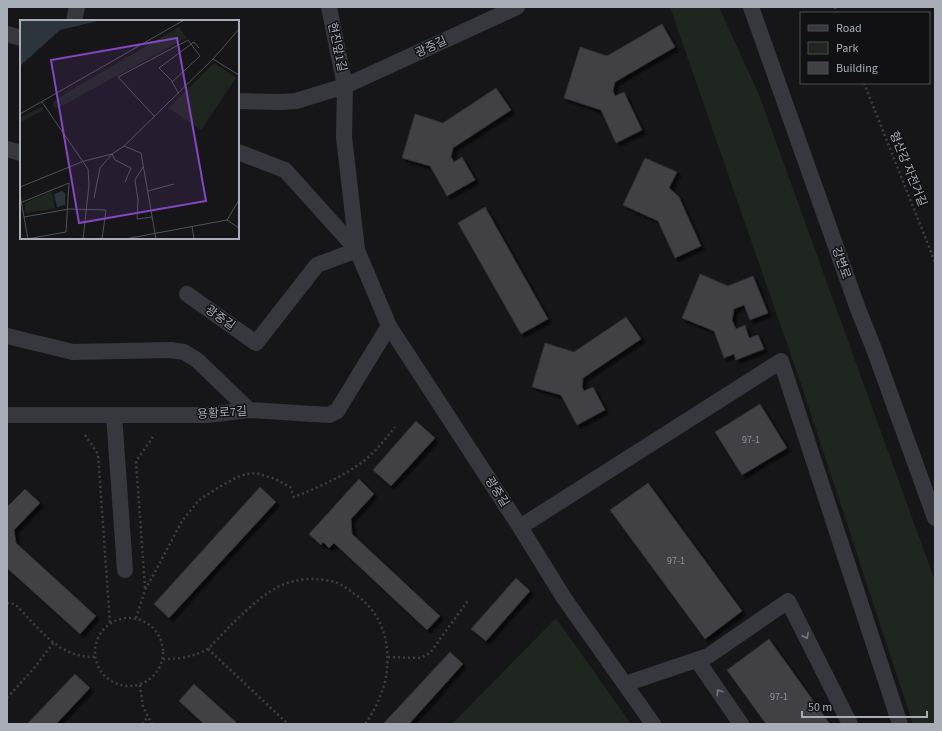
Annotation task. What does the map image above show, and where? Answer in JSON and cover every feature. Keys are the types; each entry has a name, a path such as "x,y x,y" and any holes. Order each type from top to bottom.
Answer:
{"street":[{"path":"74,20 77,7"},
{"name":"현진앞1길","path":"329,7 345,86"},
{"name":"광중길","path":"239,101 296,101 345,86 517,7"},
{"name":"강변로","path":"751,7 858,309 935,518"},
{"path":"7,34 20,38"},
{"name":"광중길","path":"345,86 344,137 357,250 389,326 520,527 564,598 653,724"},
{"path":"7,149 20,153"},
{"name":"광중길","path":"239,152 285,170 357,250"},
{"name":"광중길","path":"187,294 256,343 317,265 357,250"},
{"name":"용황로7길","path":"7,415 207,415 249,410 329,415 337,411 389,326"},
{"path":"7,336 73,352 170,350 184,352 197,360 249,410"},
{"path":"520,527 781,361 900,724"},
{"path":"114,415 126,570"},
{"path":"625,684 708,656 788,601 850,724"},
{"path":"698,660 741,724"}],"path":[{"name":"형산강 자전거길","path":"864,84 935,262"},
{"path":"136,618 145,590 182,521 198,500 237,478 247,474 256,473 275,478 290,487 294,497 316,488 345,473 366,459 395,427"},
{"path":"85,435 98,454 110,624"},
{"path":"145,590 136,461 154,437"},
{"path":"163,659 183,659 208,649 244,613 277,588 298,580 315,578 337,582 360,597 375,613 386,636 388,657 384,688 373,713 365,724"},
{"path":"388,657 420,658 430,653 469,599"},
{"path":"7,603 15,604 54,642 65,650 83,657 95,657"},
{"path":"136,618 146,622 160,637 163,648 163,659 158,670 150,679 140,684 128,686 117,684 107,678 99,668 95,657 96,645 100,634 115,620 136,618"},
{"path":"7,698 35,667 54,642"},
{"path":"208,649 288,724"},
{"path":"140,684 143,707 152,724"},
{"path":"142,724 148,717"}],"green space":[{"path":"670,7 719,7 759,95 935,581 935,724 913,724 802,387"},
{"path":"556,618 631,724 452,724"}],"building":[{"path":"662,24 675,47 615,82 613,91 615,96 624,92 642,130 616,143 601,110 564,98 580,47 607,56"},
{"path":"496,88 511,110 453,148 451,157 454,162 462,157 475,180 447,196 430,166 402,158 415,114 443,123"},
{"path":"645,158 677,172 669,188 679,197 701,246 675,258 658,221 623,205"},
{"path":"485,207 548,319 521,334 458,223"},
{"path":"700,274 728,286 753,276 768,313 750,320 744,305 734,309 732,320 736,329 745,325 749,338 758,335 764,349 736,360 734,354 724,358 714,331 682,318"},
{"path":"626,317 641,339 583,378 582,387 584,391 593,387 605,410 577,425 561,395 532,387 545,343 574,352"},
{"path":"760,404 787,448 742,475 715,432"},
{"path":"416,421 435,438 391,486 373,470"},
{"path":"359,479 374,494 351,519 352,534 440,616 427,630 334,543 329,548 323,542 321,545 309,534"},
{"path":"648,483 742,611 705,639 610,510"},
{"path":"260,487 276,502 169,618 154,604"},
{"path":"25,489 40,503 14,530 16,543 96,616 80,634 7,568 7,507"},
{"path":"516,578 530,591 486,641 471,629"},
{"path":"769,639 830,724 766,724 727,670"},
{"path":"450,652 463,664 409,724 383,724"},
{"path":"75,674 90,688 56,724 27,724"},
{"path":"194,684 238,724 204,724 179,701"}]}
